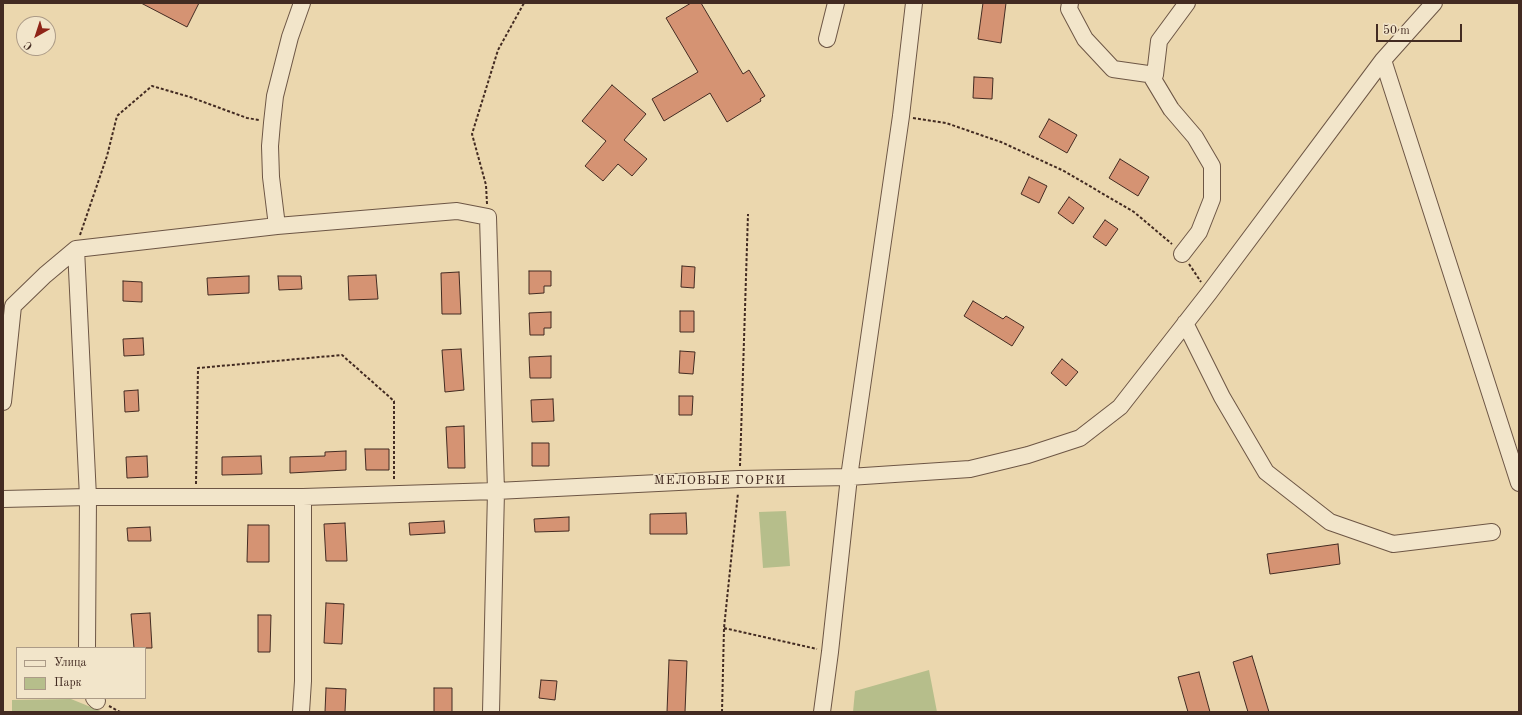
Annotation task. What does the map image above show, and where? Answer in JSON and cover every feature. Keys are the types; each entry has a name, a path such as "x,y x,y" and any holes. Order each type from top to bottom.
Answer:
{"street":[{"path":"277,226 270,146 275,96 290,37 302,3"},
{"path":"827,39 836,3"},
{"path":"822,712 849,477 901,116 914,3"},
{"path":"1070,3 1069,9 1085,38 1113,69 1155,75 1159,41 1187,3"},
{"path":"3,499 88,497 303,497 496,491 739,479 849,477 970,469 1028,455 1080,438 1120,407 1209,293 1383,60 1434,3"},
{"path":"1383,60 1519,483"},
{"path":"1150,74 1171,109 1195,137 1212,166 1212,199 1199,232 1182,254"},
{"path":"3,402 13,306 45,275 76,249 277,226 457,211 488,218 496,491 491,712"},
{"path":"76,249 88,497 87,647"},
{"path":"1185,323 1222,397 1266,472 1330,522 1394,544 1492,532"},
{"path":"300,712 303,681 303,497"}],"path":[{"path":"488,218 486,185 472,134 498,50 524,3"},
{"path":"76,249 107,156 117,116 152,86 190,97 246,118 272,123"},
{"path":"901,116 946,122 1001,142 1064,171 1134,212 1178,249 1209,293"},
{"path":"722,712 724,628 739,479 748,214"},
{"path":"196,497 198,368 342,355 394,401 394,494"},
{"path":"724,628 830,652"}],"green space":[{"path":"786,511 790,566 763,568 759,512"},
{"path":"929,670 937,712 853,712 855,691"},
{"path":"71,699 103,712 12,712 12,700"}],"building":[{"path":"141,3 199,3 187,27"},
{"path":"691,3 701,3 743,74 749,70 765,96 760,99 761,101 727,122 710,93 664,121 652,99 698,72 666,18"},
{"path":"983,3 1006,3 1001,43 978,39"},
{"path":"974,77 993,78 992,99 973,98"},
{"path":"612,85 646,114 624,140 647,159 632,176 618,164 603,181 585,166 606,141 582,121"},
{"path":"1049,119 1077,135 1067,153 1039,137"},
{"path":"1120,159 1149,177 1138,196 1109,178"},
{"path":"1029,177 1047,186 1039,203 1021,194"},
{"path":"1069,197 1084,208 1073,224 1058,213"},
{"path":"1105,220 1118,229 1106,246 1093,237"},
{"path":"682,266 695,267 694,288 681,287"},
{"path":"529,271 551,271 551,286 544,286 544,293 529,294"},
{"path":"459,272 461,314 442,314 441,273"},
{"path":"376,275 378,299 349,300 348,276"},
{"path":"249,276 249,293 208,295 207,278"},
{"path":"278,276 301,276 302,289 279,290"},
{"path":"123,281 142,282 142,302 123,301"},
{"path":"973,301 1003,319 1006,316 1024,327 1012,346 964,316"},
{"path":"680,311 694,311 694,332 680,332"},
{"path":"551,312 551,328 544,328 544,335 530,335 529,313"},
{"path":"143,338 144,355 124,356 123,339"},
{"path":"461,349 464,390 445,392 442,350"},
{"path":"680,351 695,352 693,374 679,373"},
{"path":"551,356 551,378 530,378 529,357"},
{"path":"1062,359 1078,372 1066,386 1051,373"},
{"path":"138,390 139,411 125,412 124,391"},
{"path":"679,396 693,396 692,415 679,415"},
{"path":"553,399 554,421 532,422 531,400"},
{"path":"464,426 465,468 448,468 446,427"},
{"path":"532,443 549,443 549,466 532,466"},
{"path":"365,449 389,449 389,470 366,470"},
{"path":"346,451 346,470 290,473 290,457 325,456 325,452"},
{"path":"147,456 148,477 127,478 126,457"},
{"path":"261,456 262,474 222,475 222,457"},
{"path":"686,513 687,534 650,534 650,514"},
{"path":"569,517 569,531 535,532 534,519"},
{"path":"444,521 445,533 410,535 409,523"},
{"path":"345,523 347,561 326,561 324,524"},
{"path":"248,525 269,525 269,562 247,562"},
{"path":"150,527 151,541 128,541 127,528"},
{"path":"1338,544 1340,564 1270,574 1267,554"},
{"path":"326,603 344,604 342,644 324,643"},
{"path":"150,613 152,648 134,647 131,614"},
{"path":"258,615 271,615 270,652 258,652"},
{"path":"1252,656 1269,712 1248,712 1233,662"},
{"path":"669,660 687,661 685,712 667,712"},
{"path":"1199,672 1210,712 1188,712 1178,677"},
{"path":"541,680 557,681 555,700 539,698"},
{"path":"326,688 346,689 345,712 325,712"},
{"path":"434,688 452,688 452,712 434,712"}],"district":[{"name":"МЕЛОВЫЕ ГОРКИ","path":"720,481"}]}
